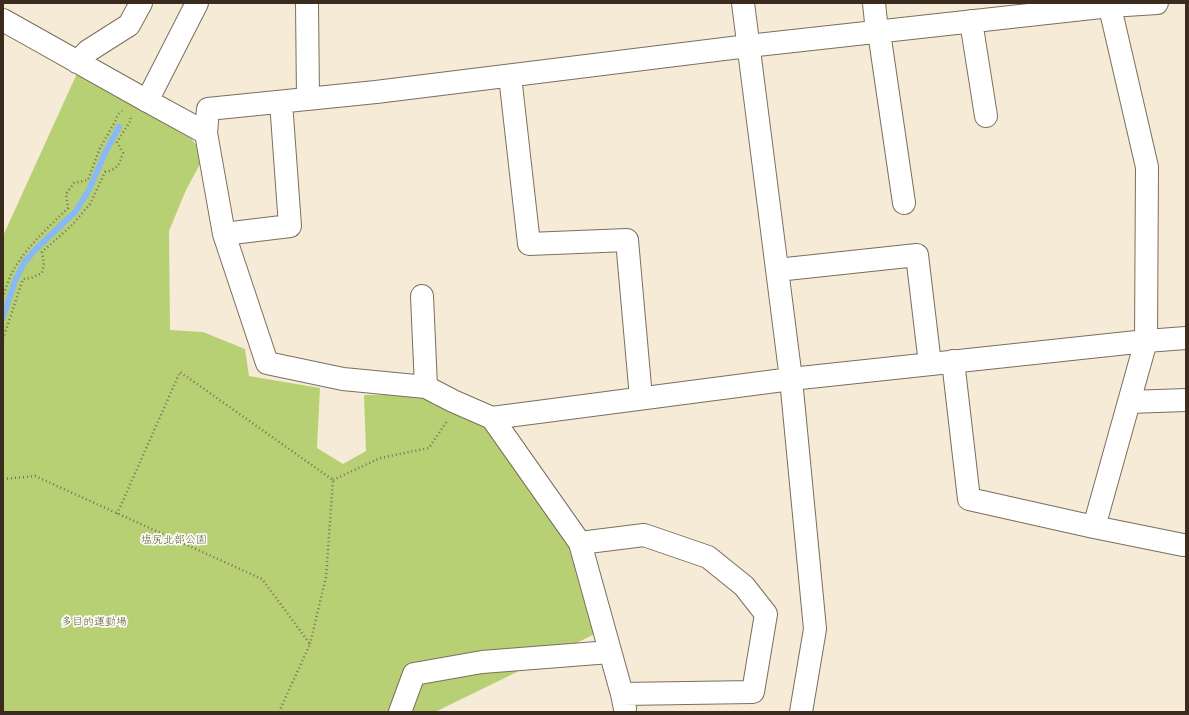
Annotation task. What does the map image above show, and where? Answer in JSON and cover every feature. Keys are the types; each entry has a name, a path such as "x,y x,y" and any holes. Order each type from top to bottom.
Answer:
{"street":[{"path":"76,62 88,51 129,25 141,3"},
{"path":"146,101 197,3"},
{"path":"307,3 308,98"},
{"path":"743,3 791,379 815,629 801,712"},
{"path":"874,3 904,203"},
{"path":"1157,3 1109,4 748,46 376,92 208,109 206,133 224,234 267,363 343,379 426,387 492,418 791,379 1186,338"},
{"path":"1094,527 1146,341 1147,167 1109,4"},
{"path":"3,20 146,101 206,133"},
{"path":"971,21 986,116"},
{"path":"510,76 529,244 627,240 641,398"},
{"path":"224,234 290,226 281,102"},
{"path":"777,270 918,255 930,364"},
{"path":"422,296 426,387"},
{"path":"953,361 969,499 1094,527 1183,545 1186,544"},
{"path":"1129,402 1186,400"},
{"path":"492,418 580,543 624,702 752,692 766,614 744,586 708,557 644,535 580,543"},
{"path":"400,712 414,674 482,662 610,652"}],"path":[{"path":"3,298 13,270 25,252 68,208 66,194 74,183 88,180 100,148 118,114 123,111 129,114 131,120 117,142 123,153 120,163 114,170 106,172 90,204 72,225 42,252 44,263 42,273 31,278 23,279 3,339"},
{"path":"117,514 180,372 333,480"},
{"path":"333,480 380,458 429,448 450,417"},
{"path":"3,479 35,476 262,579 310,644"},
{"path":"279,712 310,644 326,577 333,480"}],"green space":[{"name":"塩尻北部公園","path":"79,69 191,138 199,149 200,164 186,190 169,231 170,330 203,332 245,349 249,376 320,388 317,448 343,464 366,451 364,395 406,395 444,402 485,422 575,523 603,630 435,712 3,712 3,236"}],"waterway":[{"path":"3,317 15,281 24,263 35,250 75,212 89,190 105,153 119,127"}],"park label":[{"name":"多目的運動場","path":"94,622"}]}
